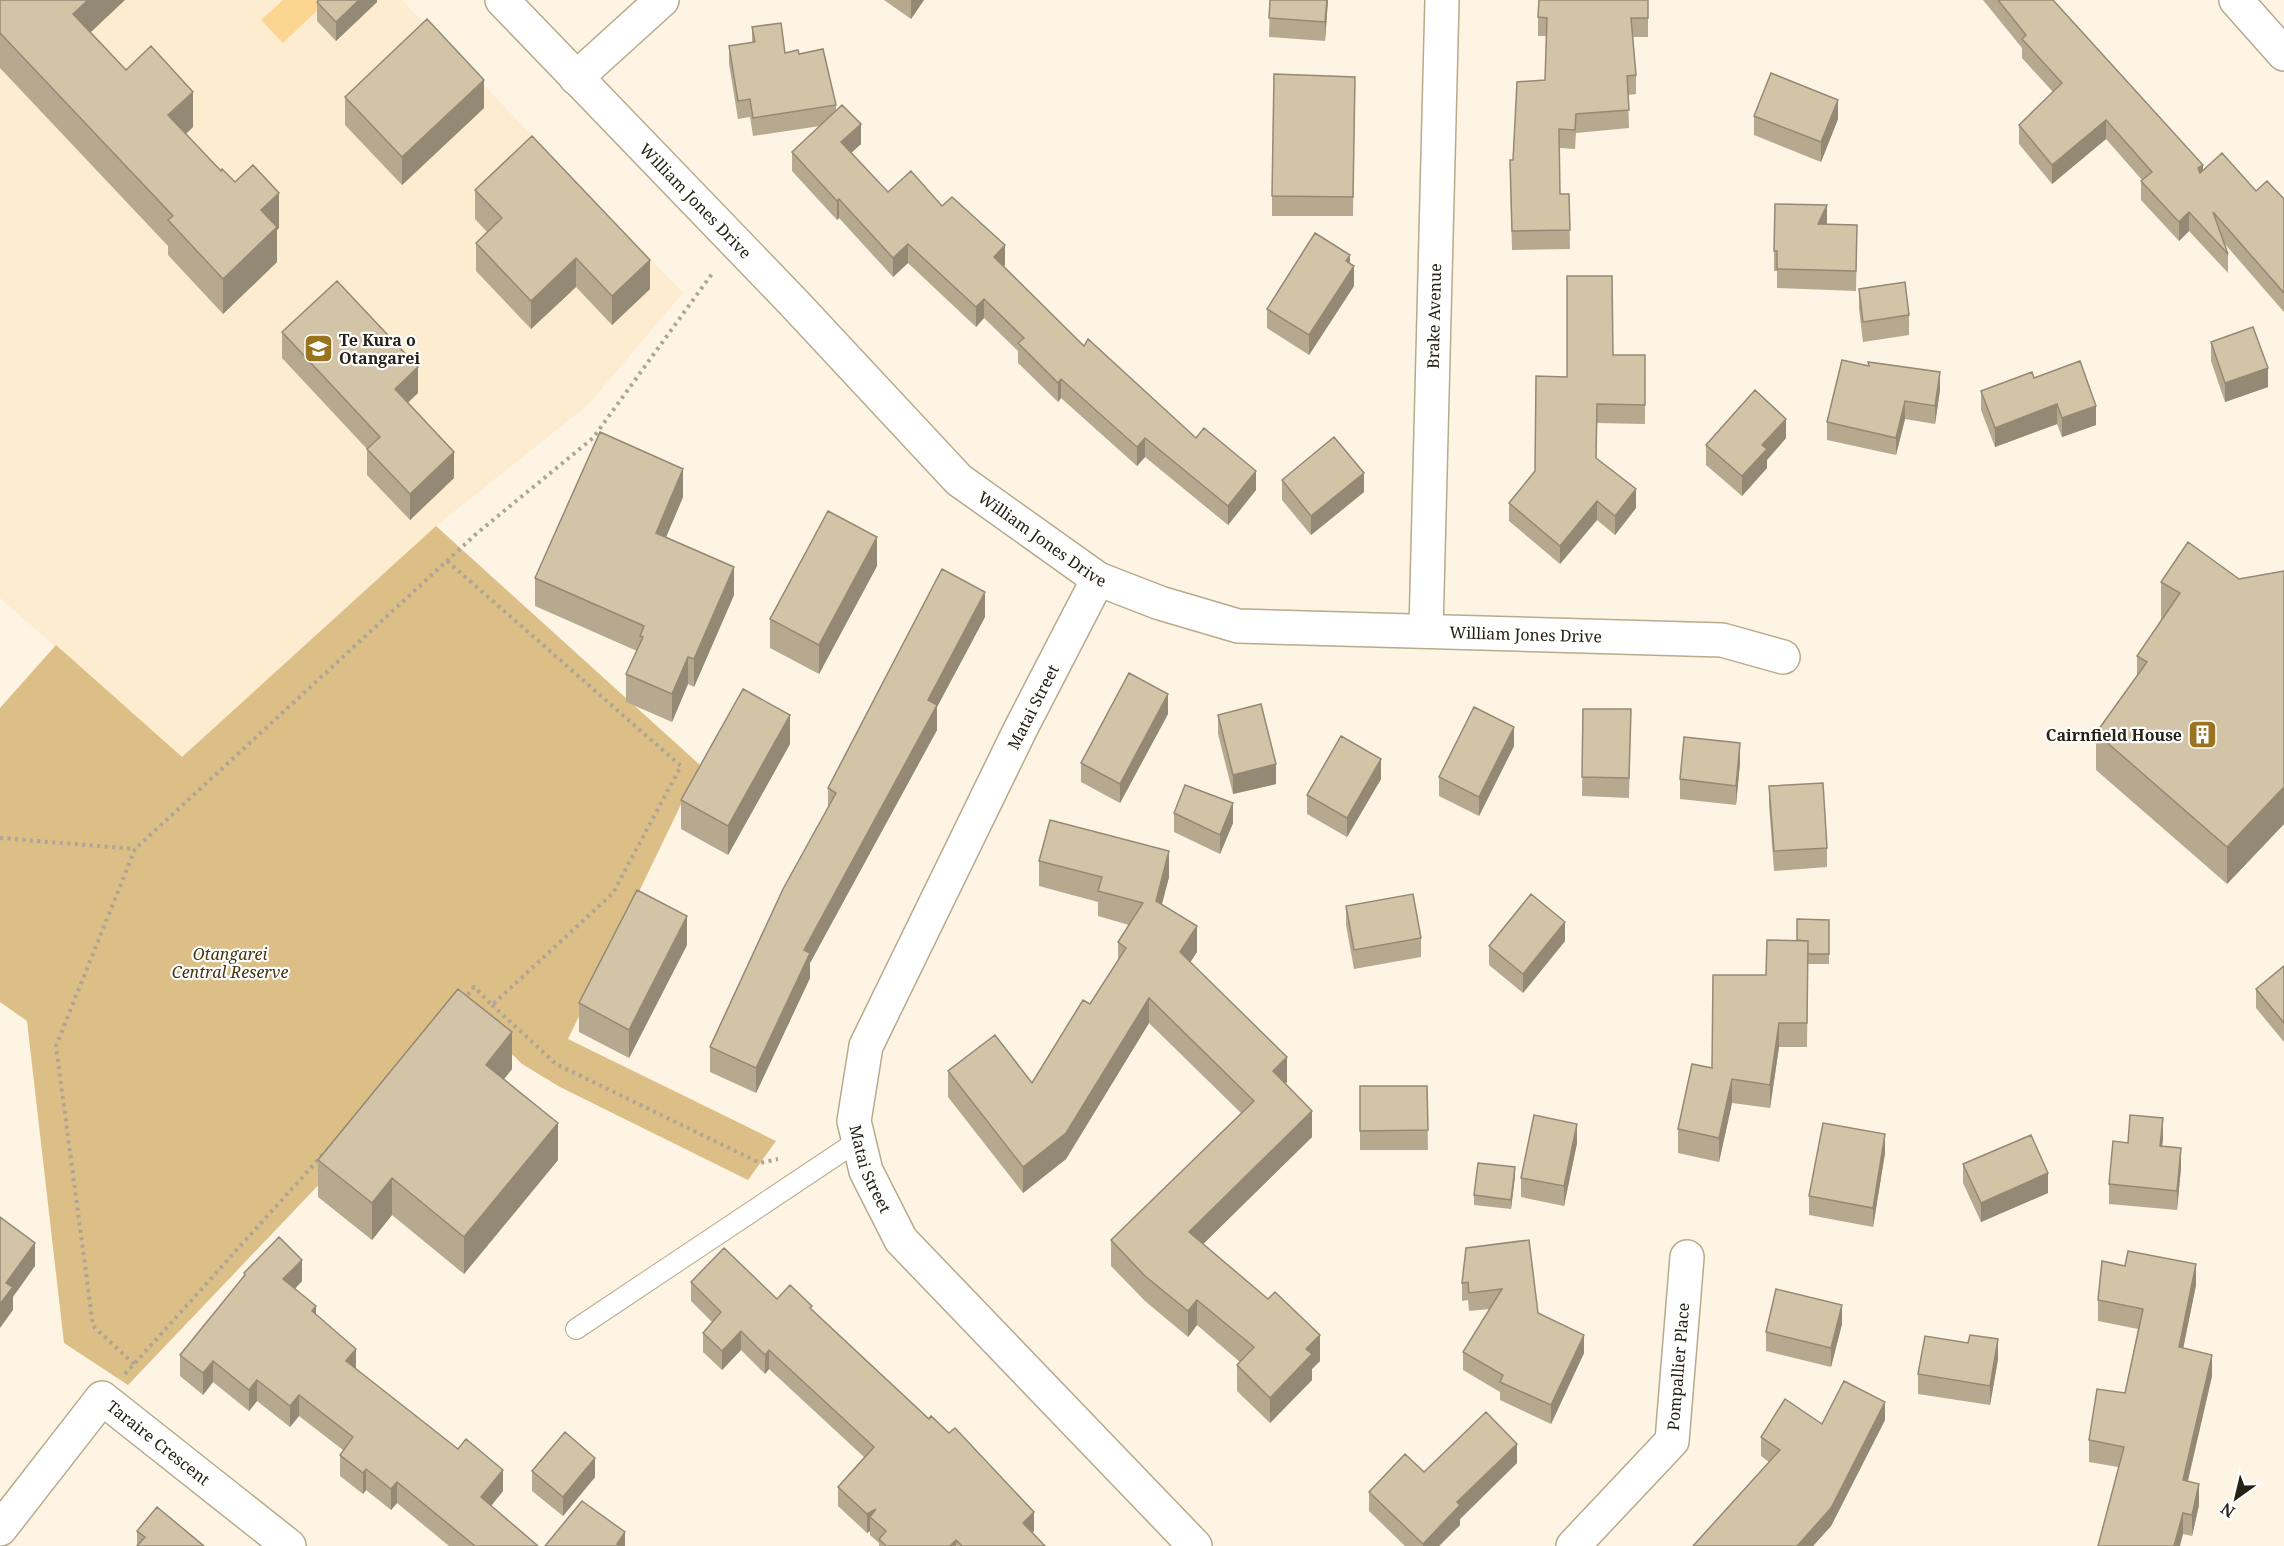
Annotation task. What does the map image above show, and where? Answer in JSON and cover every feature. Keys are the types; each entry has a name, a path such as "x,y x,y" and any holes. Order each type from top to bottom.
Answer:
{"street":[{"name":"William Jones Drive","path":"502,0 959,480 1098,579 1160,603 1238,626 1722,640 1783,657"},
{"path":"576,78 662,0"},
{"name":"Brake Avenue","path":"1426,631 1442,0"},
{"path":"2236,0 2284,54"},
{"name":"Matai Street","path":"1098,579 1020,730 866,1046 854,1121 866,1171 901,1240 1195,1546"},
{"name":"Pompallier Place","path":"1573,1546 1672,1441 1687,1257"},
{"name":"Taraire Crescent","path":"0,1529 102,1398 289,1546"}],"lane":[{"path":"576,1329 859,1140"}],"path":[{"path":"134,1364 93,1326 56,1046 135,849 447,561 593,438 734,242"},
{"path":"447,561 681,766 613,893 492,1005"},
{"path":"0,838 135,849"},
{"path":"458,1005 474,987 556,1064 760,1163 782,1158"},
{"path":"102,1398 332,1145"}],"shaded area":[{"name":"Te Kura o Otangarei","path":"0,0 402,0 683,293 588,405 436,526 182,758 0,598"},
{"path":"283,0 328,0 283,43 261,20"}],"green space":[{"name":"Otangarei Central Reserve","path":"436,526 700,765 568,1039 776,1141 748,1180 560,1087 522,1064 465,1008 327,1176 128,1385 64,1343 27,1021 0,1002 0,708 56,645 182,757"}],"building":[{"path":"0,0 88,0 73,14 126,70 151,46 193,92 168,115 221,171 222,169 235,182 253,165 279,193 261,210 277,227 223,279 168,220 173,216 0,33"},
{"path":"319,0 359,0 336,22 317,2"},
{"path":"1270,0 1327,0 1325,22 1269,18"},
{"path":"1539,0 1648,0 1648,18 1631,18 1636,75 1627,76 1629,110 1576,114 1575,130 1559,129 1560,194 1569,194 1570,230 1512,231 1510,160 1513,160 1517,82 1545,80 1547,18 1538,17"},
{"path":"1998,0 2053,0 2203,165 2198,168 2200,173 2222,153 2256,191 2267,181 2284,199 2284,293 2213,212 2228,254 2189,212 2179,222 2141,181 2152,172 2106,120 2052,165 2019,125 2062,83 2022,39 2026,35"},
{"path":"427,19 484,80 402,157 345,97"},
{"path":"781,23 785,53 798,50 799,54 823,49 836,105 753,118 750,99 738,101 729,46 755,42 752,27"},
{"path":"1771,73 1838,100 1821,142 1754,116"},
{"path":"1274,74 1355,77 1353,197 1272,196"},
{"path":"842,105 861,124 841,142 888,192 911,171 942,206 952,197 1005,245 994,257 1084,346 1088,339 1196,438 1204,428 1256,471 1228,506 1145,438 1137,447 1061,379 1058,383 1018,343 1024,338 984,299 976,307 908,244 893,258 839,199 837,201 792,152"},
{"path":"532,136 650,260 612,296 576,258 531,301 476,243 502,218 475,190"},
{"path":"1775,204 1827,205 1818,224 1857,225 1856,271 1777,269 1777,251 1774,251"},
{"path":"1315,233 1350,255 1346,261 1354,266 1309,335 1267,309"},
{"path":"1567,276 1612,276 1613,355 1645,355 1645,405 1597,404 1596,458 1636,489 1615,516 1597,501 1560,546 1509,503 1535,471 1536,376 1567,377"},
{"path":"337,281 418,367 395,389 454,452 410,494 367,449 380,437 282,332"},
{"path":"1905,282 1909,315 1863,322 1859,289"},
{"path":"2253,327 2268,368 2225,383 2211,342"},
{"path":"1842,360 1869,366 1868,362 1940,372 1935,406 1905,401 1896,438 1827,422"},
{"path":"2080,361 2096,406 2062,418 2057,404 1995,428 1981,391 2032,372 2034,378"},
{"path":"1755,390 1786,419 1762,445 1767,449 1742,476 1706,445"},
{"path":"600,432 683,469 656,533 734,567 694,659 688,657 672,694 626,674 643,637 640,636 644,626 535,578"},
{"path":"1334,437 1364,473 1311,516 1282,480"},
{"path":"828,511 877,537 819,645 770,619"},
{"name":"Cairnfield House","path":"2188,542 2239,579 2284,571 2284,787 2227,847 2096,733 2147,662 2137,656 2180,593 2161,582"},
{"path":"942,569 985,592 928,700 937,705 804,950 810,953 756,1068 710,1047 783,889 836,793 828,788"},
{"path":"1129,673 1168,694 1120,784 1081,763"},
{"path":"743,689 790,715 728,826 681,800"},
{"path":"1261,704 1276,764 1233,775 1218,715"},
{"path":"1474,707 1514,727 1479,797 1439,777"},
{"path":"1583,709 1631,709 1629,778 1582,777"},
{"path":"1341,736 1381,759 1347,818 1307,795"},
{"path":"1684,737 1740,743 1736,786 1680,779"},
{"path":"1823,783 1827,848 1774,851 1769,786"},
{"path":"1185,785 1233,803 1220,835 1174,813"},
{"path":"1050,820 1169,851 1156,901 1197,926 1180,952 1287,1057 1273,1071 1312,1111 1189,1232 1268,1299 1275,1292 1320,1335 1306,1349 1312,1354 1270,1398 1237,1365 1254,1347 1197,1300 1188,1311 1145,1276 1111,1240 1254,1101 1149,998 1066,1133 1023,1167 948,1071 995,1035 1032,1083 1083,1000 1090,1004 1126,948 1118,942 1143,903 1098,891 1102,877 1039,861"},
{"path":"637,890 687,916 629,1030 579,1003"},
{"path":"1413,894 1421,938 1354,950 1346,906"},
{"path":"1531,894 1565,922 1523,974 1489,946"},
{"path":"1797,919 1829,920 1829,954 1808,954 1808,941 1797,940"},
{"path":"1767,940 1808,941 1807,1023 1779,1023 1770,1085 1732,1079 1719,1138 1678,1129 1692,1064 1712,1068 1713,975 1766,975"},
{"path":"2284,966 2284,1023 2256,989"},
{"path":"458,989 512,1032 486,1065 558,1123 464,1237 392,1178 372,1203 318,1160"},
{"path":"1360,1086 1427,1086 1428,1130 1360,1131"},
{"path":"1534,1115 1577,1124 1564,1186 1521,1178"},
{"path":"2130,1115 2163,1118 2160,1146 2181,1148 2177,1191 2109,1184 2113,1141 2128,1143"},
{"path":"1823,1123 1885,1134 1873,1208 1809,1196"},
{"path":"2031,1135 2048,1173 1981,1203 1963,1164"},
{"path":"1478,1163 1515,1167 1511,1200 1474,1195"},
{"path":"0,1217 35,1243 6,1283 13,1287 0,1304"},
{"path":"279,1237 302,1260 283,1279 316,1306 312,1311 356,1349 346,1361 458,1449 466,1439 503,1470 481,1497 538,1546 475,1546 397,1482 391,1489 366,1469 363,1473 340,1455 353,1437 299,1395 290,1406 257,1380 249,1390 213,1361 203,1373 180,1355 245,1275 244,1273"},
{"path":"1529,1240 1538,1313 1584,1335 1551,1405 1500,1382 1503,1375 1463,1352 1502,1289 1469,1293 1468,1282 1462,1283 1466,1248"},
{"path":"724,1248 777,1299 790,1285 812,1306 810,1308 929,1419 931,1416 949,1433 955,1428 1034,1512 1023,1523 1045,1546 962,1546 956,1540 950,1546 886,1546 879,1539 886,1531 870,1517 876,1509 867,1514 838,1487 874,1447 769,1350 765,1355 741,1331 722,1351 703,1333 721,1312 691,1282"},
{"path":"2128,1251 2196,1264 2179,1347 2212,1355 2183,1480 2199,1484 2192,1515 2183,1513 2174,1546 2098,1546 2124,1447 2089,1440 2097,1389 2125,1393 2143,1309 2098,1300 2102,1261 2125,1266"},
{"path":"1776,1289 1842,1305 1831,1348 1766,1332"},
{"path":"1970,1335 1998,1339 1990,1386 1918,1374 1925,1336 1968,1343"},
{"path":"1844,1381 1885,1402 1831,1508 1798,1545 1800,1546 1693,1546 1780,1450 1761,1437 1785,1399 1822,1424"},
{"path":"1486,1412 1517,1444 1457,1502 1460,1505 1423,1544 1369,1492 1405,1454 1424,1472"},
{"path":"565,1432 595,1458 563,1497 532,1471"},
{"path":"582,1501 625,1532 617,1544 620,1546 545,1546"},
{"path":"157,1507 204,1546 137,1546 145,1537 137,1531"}],"place":[{"name":"Te Kura o Otangarei","path":"318,349"},
{"name":"Cairnfield House","path":"2203,735"}]}
